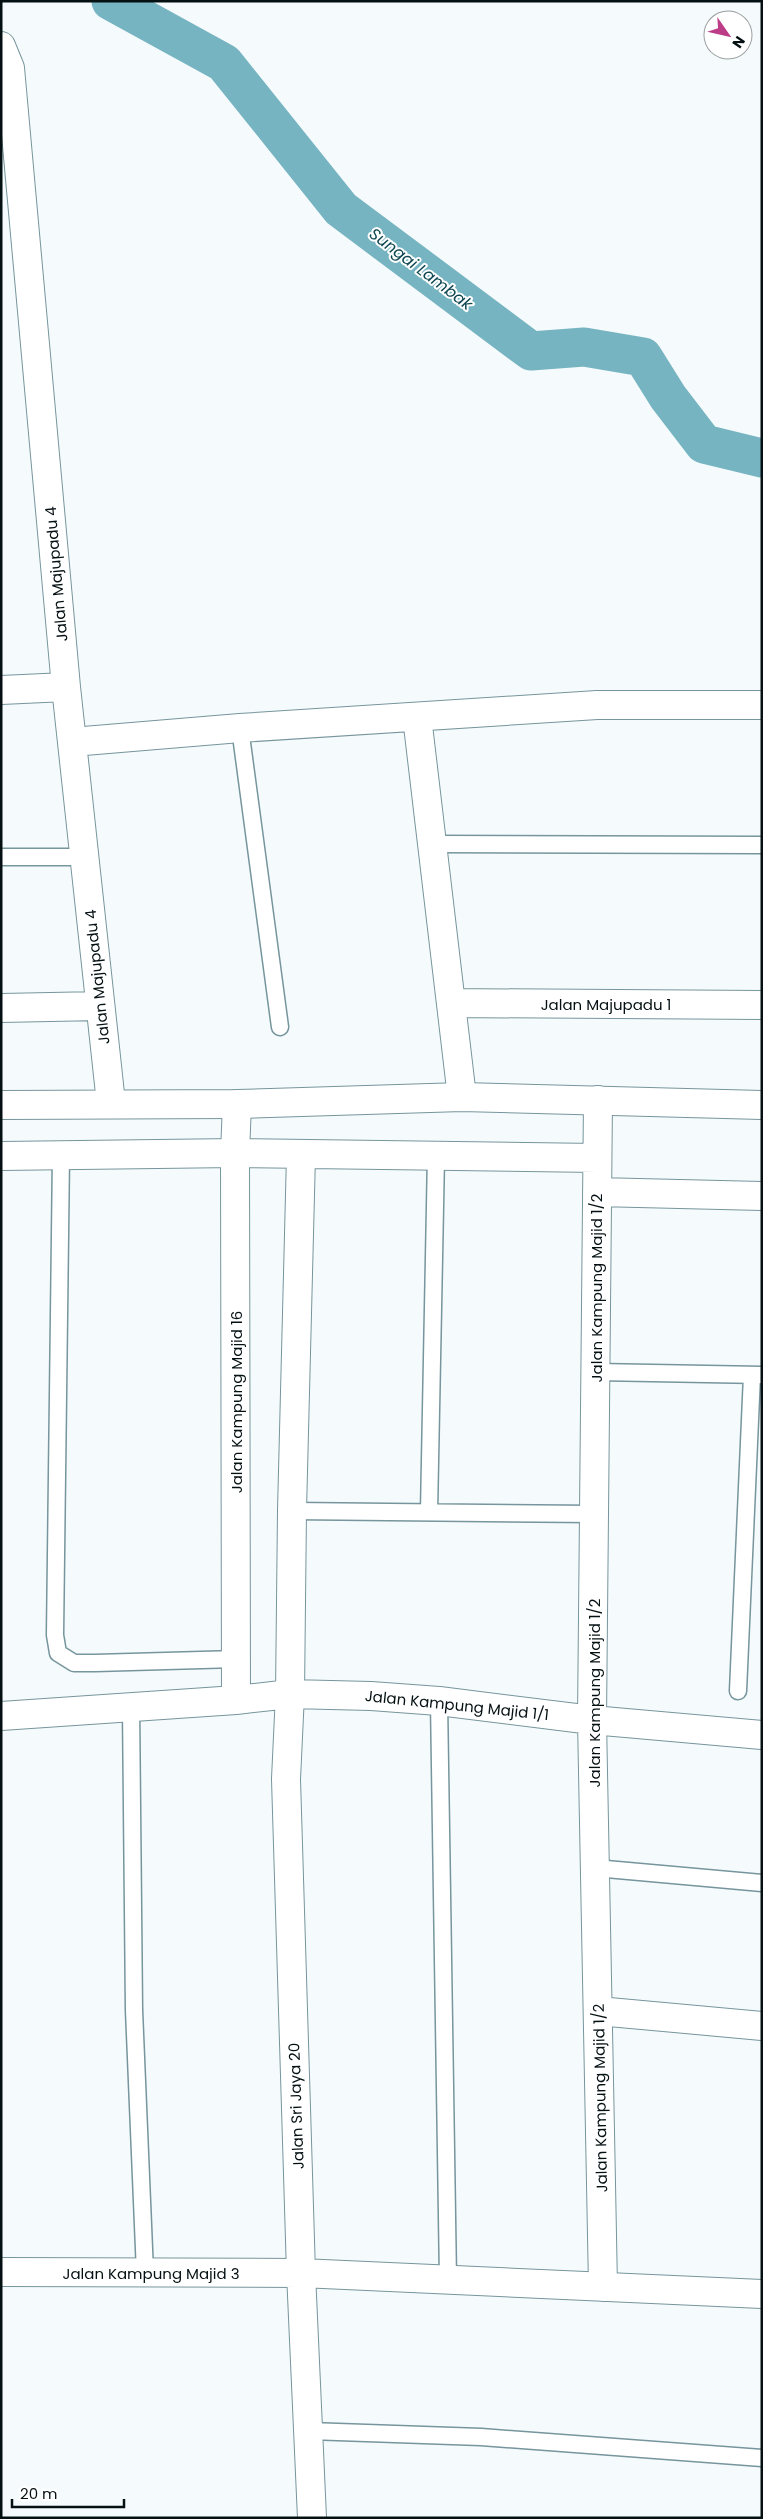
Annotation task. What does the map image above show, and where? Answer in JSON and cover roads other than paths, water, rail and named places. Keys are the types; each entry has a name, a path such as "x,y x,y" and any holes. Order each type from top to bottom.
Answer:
{"street":[{"name":"Jalan Majupadu 4","path":"1,46 10,68 66,687 111,1103"},
{"path":"1,690 66,687"},
{"path":"72,742 240,728 598,706 762,705"},
{"path":"417,717 462,1097"},
{"name":"Jalan Majupadu 1","path":"451,1003 762,1005"},
{"path":"1,1008 100,1006"},
{"path":"1,1105 111,1103 237,1104 462,1097 762,1105"},
{"name":"Jalan Kampung Majid 1/2","path":"598,1100 592,1720 604,2287"},
{"name":"Jalan Kampung Majid 16","path":"236,1700 235,1153 237,1104"},
{"path":"1,1156 235,1153 597,1158"},
{"name":"Jalan Sri Jaya 20","path":"301,1155 292,1511 290,1694 286,1779 300,2273 312,2518"},
{"path":"597,1192 762,1196"},
{"name":"Jalan Kampung Majid 1/1","path":"1,1716 236,1700 290,1694 439,1700 592,1720 762,1735"},
{"path":"598,2011 762,2026"},
{"name":"Jalan Kampung Majid 3","path":"1,2272 300,2273"},
{"path":"300,2273 762,2294"}],"lane":[{"path":"240,728 280,1027"},
{"path":"432,844 762,845"},
{"path":"1,857 84,857"},
{"path":"61,1155 55,1635 58,1653 74,1662 95,1663 237,1659"},
{"path":"429,1512 436,1156"},
{"path":"596,1372 757,1375 738,1690"},
{"path":"292,1511 594,1514"},
{"path":"439,1700 448,2280"},
{"path":"131,1706 134,2010 145,2273"},
{"path":"595,1868 762,1883"},
{"path":"309,2431 481,2437 762,2458"}],"waterway":[{"name":"Sungai Lambak","path":"111,1 224,63 341,209 531,351 584,347 643,357 668,397 704,444 762,458"}]}
